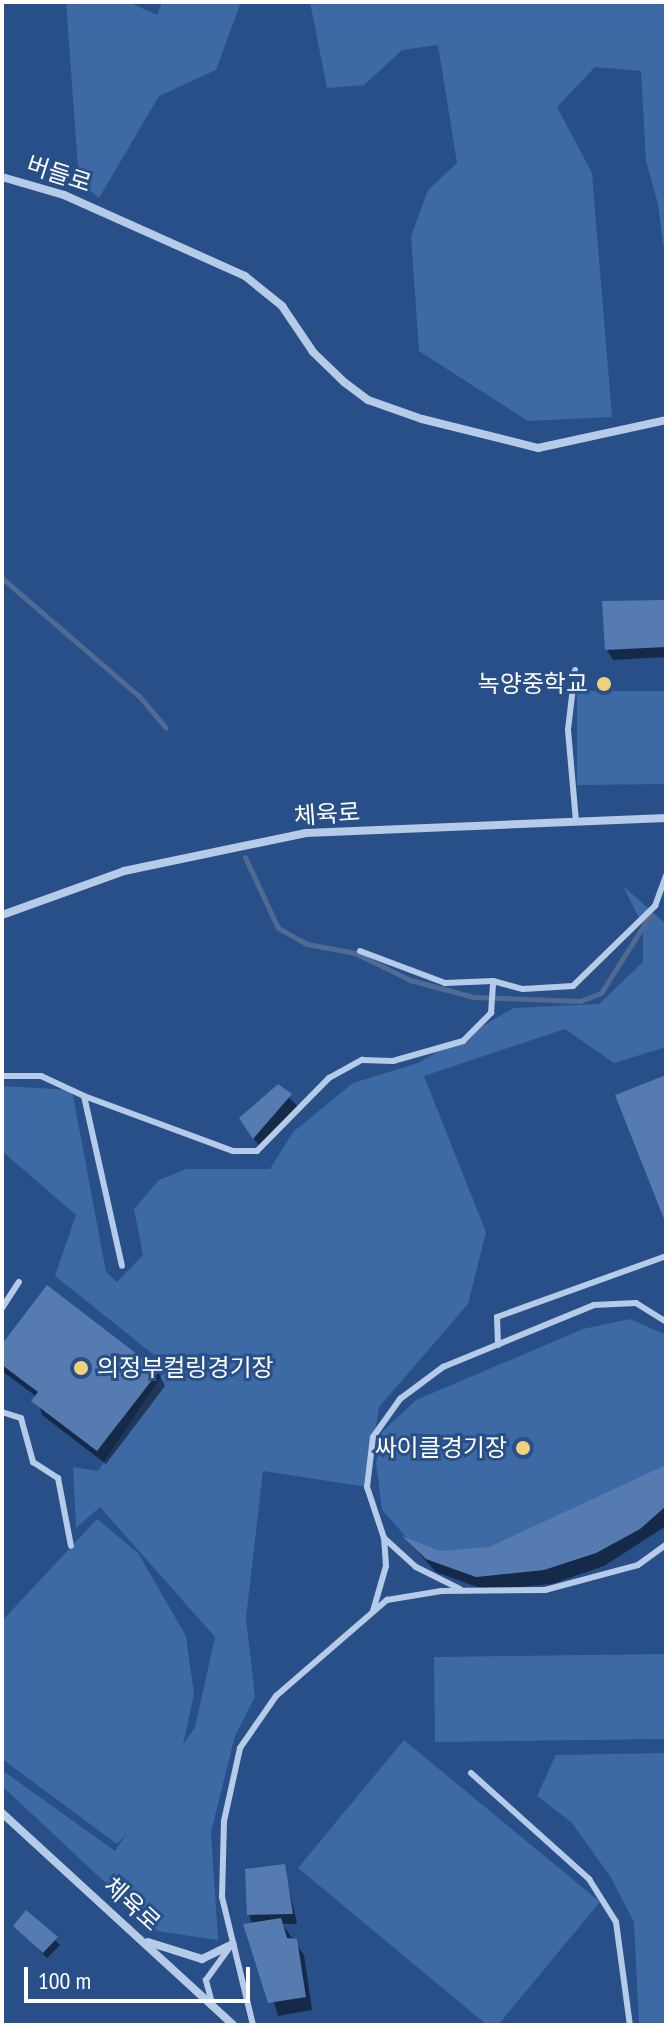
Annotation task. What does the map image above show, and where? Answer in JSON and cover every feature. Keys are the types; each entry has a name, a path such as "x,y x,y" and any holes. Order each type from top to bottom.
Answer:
{"street":[{"name":"버들로","path":"2,177 103,211 245,276 282,306 313,352 368,400 422,419 538,448 666,420"},
{"name":"체육로","path":"2,915 124,871 306,833 666,818"},
{"name":"체육로","path":"2,1813 233,2025"},
{"path":"143,1941 202,1959 233,1944"}],"lane":[{"path":"575,670 568,730 576,822"},
{"path":"360,951 445,983 493,984 523,989 573,986 655,906 666,875"},
{"path":"2,1076 41,1076 84,1096 233,1151 257,1151 329,1078 362,1060 393,1061 463,1041 492,1008 493,984"},
{"path":"84,1096 122,1266"},
{"path":"498,1345 497,1317 666,1256"},
{"path":"2,1308 19,1282"},
{"path":"373,1611 386,1566 384,1538 367,1487 373,1437 400,1399 443,1367 594,1305 636,1303 666,1322"},
{"path":"2,1412 21,1418 33,1462 58,1478 71,1546"},
{"path":"384,1538 416,1567 466,1592"},
{"path":"253,2025 222,1897 224,1821 240,1748 276,1696 387,1600 466,1592 545,1590 638,1565 666,1545"},
{"path":"471,1773 596,1889 616,1922 630,2025"},
{"path":"212,2003 206,1980 233,1944"}],"shaded area":[{"path":"66,2 128,2 157,15 162,2 241,2 216,70 159,96 99,198 79,182"},
{"path":"310,2 666,2 666,264 658,204 646,161 641,71 595,67 557,107 592,173 612,417 528,421 419,351 411,236 428,190 457,163 438,45 402,50 364,85 327,88"},
{"path":"577,691 666,691 666,784 577,785"},
{"path":"623,886 666,924 666,1047 614,1063 565,1029 424,1076 486,1232 468,1304 379,1407 367,1487 263,1471 246,1618 255,1697 235,1736 211,1832 218,1940 157,1931 2,1786 2,1770 115,1851 127,1833 117,1844 2,1759 2,1621 97,1519 138,1553 186,1636 194,1694 183,1745 195,1727 215,1637 100,1507 76,1528 73,1467 98,1471 168,1366 55,1276 76,1215 2,1151 2,1086 72,1090 106,1272 117,1282 143,1255 134,1209 159,1180 186,1169 270,1169 293,1132 353,1083 418,1063 514,1008 599,1004 643,962 643,926"},
{"name":"싸이클경기장","path":"630,1319 666,1335 666,1506 640,1529 596,1553 544,1570 476,1577 426,1559 382,1510 376,1463 382,1432 416,1400 583,1329"},
{"path":"666,1654 666,1739 435,1742 434,1657"},
{"path":"404,1740 600,1902 498,2025 487,2025 298,1868"},
{"path":"666,1753 666,2025 639,2025 634,1922 610,1876 571,1822 537,1796 556,1755"}],"building":[{"path":"666,600 666,647 605,650 602,601"},
{"path":"666,1075 666,1224 615,1095"},
{"path":"278,1084 292,1094 253,1139 239,1118"},
{"name":"의정부컬링경기장","path":"47,1285 159,1371 97,1451 31,1401 38,1392 2,1365 2,1344"},
{"path":"666,1465 666,1506 640,1529 596,1553 544,1570 476,1577 426,1559 402,1536 440,1551 489,1547"},
{"path":"285,1864 293,1914 247,1915 245,1869"},
{"path":"26,1910 58,1937 43,1953 13,1926"},
{"path":"281,1918 287,1938 297,1939 306,1997 268,2003 243,1924"}],"waterway":[{"path":"2,578 140,697 166,728"},
{"path":"245,857 278,928 307,944 355,953 410,980 474,997 580,1001 601,993 651,914"}],"place":[{"name":"녹양중학교","path":"604,684"},
{"name":"의정부컬링경기장","path":"81,1368"},
{"name":"싸이클경기장","path":"523,1448"}]}
